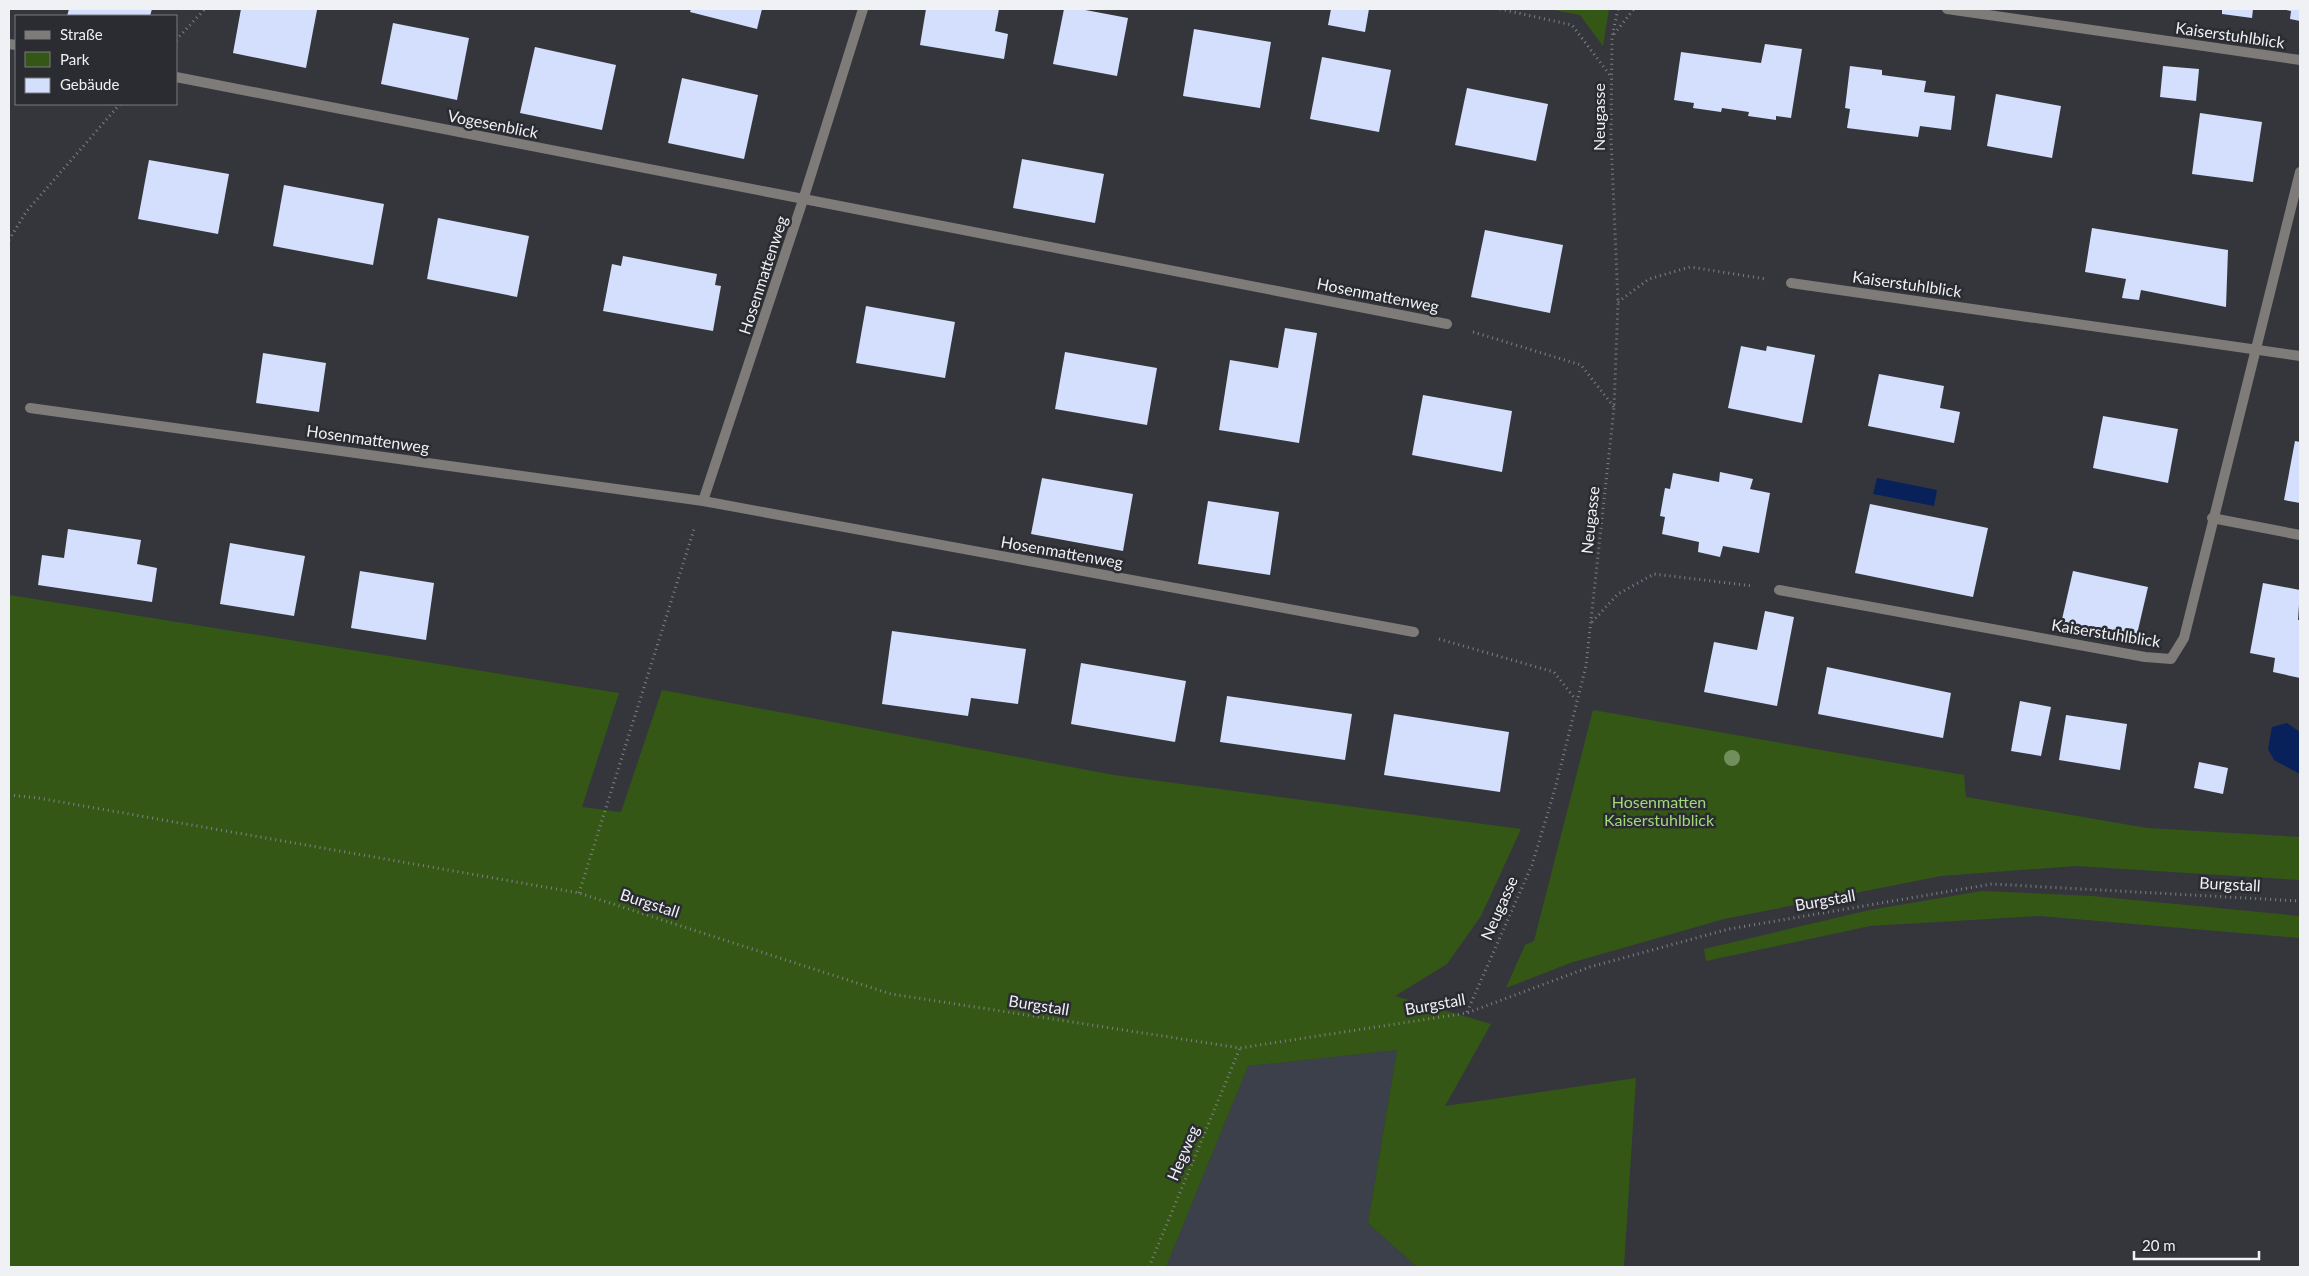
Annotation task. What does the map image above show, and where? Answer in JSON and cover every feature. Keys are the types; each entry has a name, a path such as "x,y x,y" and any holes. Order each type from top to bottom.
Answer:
{"street":[{"name":"Hosenmattenweg","path":"703,501 803,200 862,9"},
{"name":"Kaiserstuhlblick","path":"1947,9 2300,60"},
{"name":"Vogesenblick","path":"178,77 803,200"},
{"name":"Kaiserstuhlblick","path":"1779,590 2145,657 2171,658 2184,638 2212,518 2257,350 2300,172"},
{"name":"Hosenmattenweg","path":"803,200 1447,324"},
{"name":"Kaiserstuhlblick","path":"1791,283 2257,350"},
{"path":"2257,350 2300,356"},
{"name":"Hosenmattenweg","path":"30,408 703,501 1414,632"},
{"path":"2212,518 2300,535"}],"path":[{"path":"178,38 205,9"},
{"path":"1500,9 1572,25 1612,78"},
{"name":"Neugasse","path":"1466,1013 1532,865 1555,790 1586,666 1614,408 1618,302 1611,138 1612,37 1618,9"},
{"path":"1612,37 1634,9"},
{"path":"9,240 26,212 119,105"},
{"path":"1618,302 1649,279 1690,267 1791,283"},
{"path":"1447,324 1580,365 1614,408"},
{"path":"579,893 703,501"},
{"path":"1592,622 1618,594 1654,574 1779,590"},
{"path":"1414,632 1554,672 1577,701"},
{"name":"Burgstall","path":"9,795 38,798 579,893 891,994 1240,1048 1466,1013 1590,967 1729,929 1992,884 2300,901"},
{"name":"Hegweg","path":"1149,1267 1240,1048"}],"shaded area":[{"path":"1397,1050 1368,1223 1417,1267 1166,1267 1248,1066"}],"green space":[{"path":"1549,9 1609,9 1603,46 1580,15"},
{"path":"9,595 619,693 582,807 621,812 662,690 1114,775 1521,829 1481,916 1447,964 1395,996 1491,1024 1445,1106 1636,1078 1624,1266 1417,1267 1368,1223 1397,1050 1248,1066 1166,1267 9,1267"},
{"name":"Hosenmatten Kaiserstuhlblick","path":"1593,710 1964,775 1966,797 2147,828 2300,837 2300,880 2076,866 1941,876 1724,919 1570,963 1506,988 1525,945 1534,941"},
{"path":"1982,891 2092,896 2300,916 2300,938 2039,916 1870,926 1706,961 1704,949 1870,910"}],"water":[{"path":"1877,478 1937,490 1934,506 1873,494"},
{"path":"2287,723 2300,732 2300,774 2274,760 2268,749 2272,727"}],"building":[{"path":"69,9 152,9 150,15 67,15"},
{"path":"241,9 317,10 306,68 233,53"},
{"path":"691,9 762,9 757,29 690,12"},
{"path":"926,9 999,9 995,31 1008,34 1004,59 920,45"},
{"path":"1064,9 1080,9 1128,18 1117,76 1053,64"},
{"path":"1331,9 1369,9 1365,32 1328,25"},
{"path":"2222,9 2253,9 2252,18 2222,14"},
{"path":"2282,9 2300,9 2300,21 2290,19 2291,11"},
{"path":"393,23 469,38 457,100 381,84"},
{"path":"1194,29 1271,42 1260,108 1183,96"},
{"path":"1765,44 1802,49 1791,118 1776,116 1776,120 1748,116 1749,112 1722,108 1721,112 1693,108 1694,103 1674,100 1681,52 1761,63"},
{"path":"535,47 616,65 602,130 520,113"},
{"path":"1322,57 1391,70 1379,132 1310,119"},
{"path":"1850,66 1882,70 1882,75 1926,81 1924,92 1955,96 1951,130 1920,126 1918,137 1847,128 1850,109 1845,108"},
{"path":"2163,66 2199,69 2196,101 2160,97"},
{"path":"682,78 758,95 744,159 668,143"},
{"path":"1467,88 1548,104 1536,161 1455,145"},
{"path":"1996,94 2061,106 2052,158 1987,146"},
{"path":"2200,113 2262,122 2253,182 2192,174"},
{"path":"1022,159 1104,174 1095,223 1013,208"},
{"path":"149,160 229,174 218,234 138,219"},
{"path":"284,185 384,204 373,265 273,246"},
{"path":"438,218 529,236 517,297 427,279"},
{"path":"2092,228 2228,250 2226,307 2141,290 2139,300 2122,298 2126,279 2085,272"},
{"path":"1485,230 1563,245 1550,313 1471,297"},
{"path":"623,256 717,274 715,285 721,286 713,331 603,311 612,264 621,266"},
{"path":"866,306 955,322 945,378 856,363"},
{"path":"1285,328 1317,333 1299,443 1219,430 1230,360 1278,368"},
{"path":"1741,346 1766,351 1767,346 1815,355 1802,423 1728,408"},
{"path":"1065,352 1157,368 1147,425 1055,409"},
{"path":"263,353 326,363 319,412 256,403"},
{"path":"1879,374 1944,386 1940,408 1960,412 1954,443 1868,426"},
{"path":"1423,395 1512,411 1502,472 1412,455"},
{"path":"2103,416 2178,429 2168,483 2093,468"},
{"path":"2295,441 2300,442 2300,503 2284,500"},
{"path":"1720,472 1753,479 1750,489 1770,493 1759,553 1723,546 1720,557 1698,552 1699,542 1662,534 1665,517 1660,516 1665,488 1670,489 1673,473 1719,482"},
{"path":"1042,478 1133,494 1123,551 1031,534"},
{"path":"1208,501 1279,512 1270,575 1198,564"},
{"path":"1870,504 1988,528 1973,597 1855,573"},
{"path":"68,529 141,540 137,564 157,568 152,602 38,585 42,555 64,558"},
{"path":"230,543 305,556 294,616 220,604"},
{"path":"360,571 434,583 426,640 351,628"},
{"path":"2073,571 2148,587 2135,643 2060,628"},
{"path":"2263,583 2300,590 2298,620 2300,620 2300,678 2273,672 2275,658 2250,653"},
{"path":"1765,611 1794,617 1777,706 1704,692 1714,642 1757,650"},
{"path":"892,631 1026,649 1018,704 971,698 968,716 882,704"},
{"path":"1081,663 1186,681 1175,742 1071,724"},
{"path":"1827,667 1951,693 1943,738 1818,714"},
{"path":"1227,696 1352,714 1345,760 1220,742"},
{"path":"2020,701 2051,707 2041,756 2011,751"},
{"path":"1394,714 1509,732 1500,792 1384,775"},
{"path":"2066,715 2127,724 2120,770 2059,760"},
{"path":"2199,762 2228,768 2223,794 2194,788"}]}
